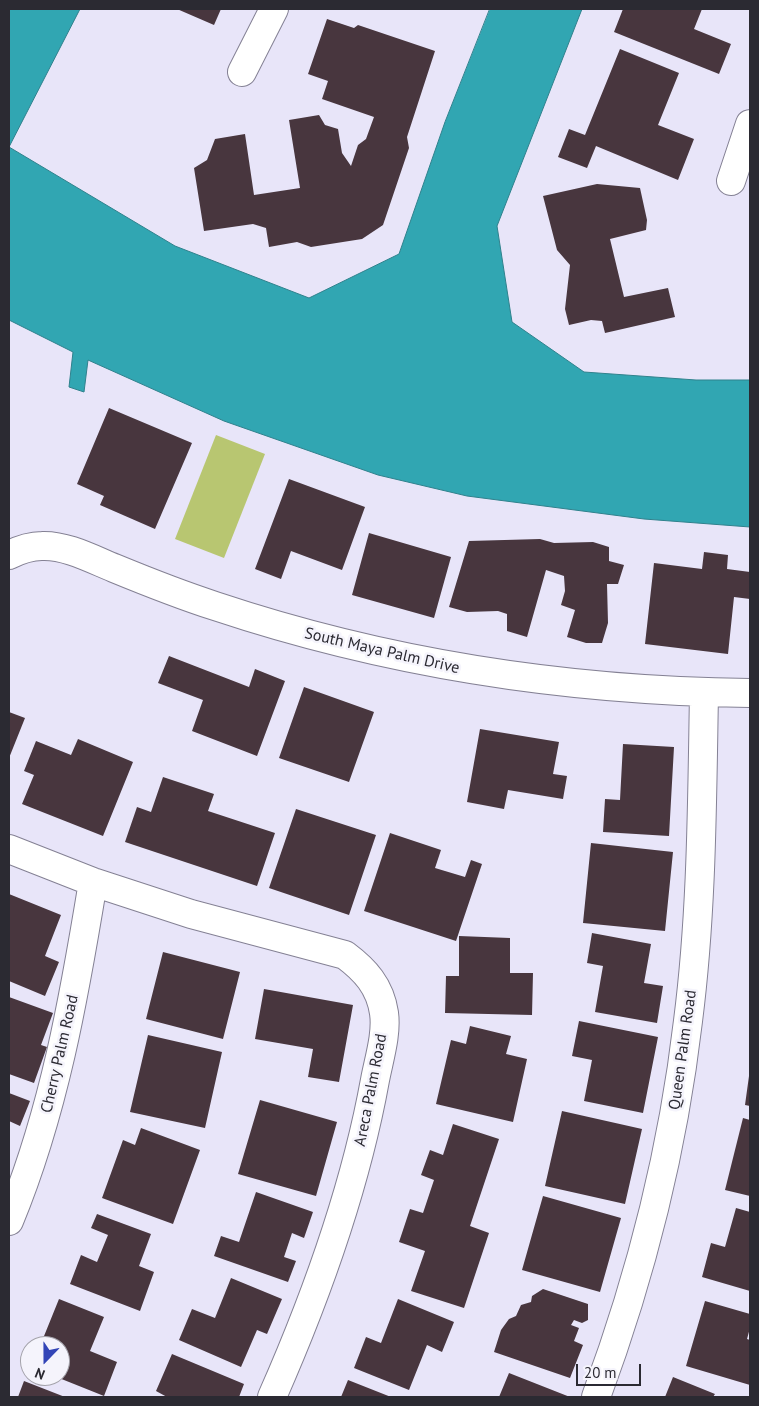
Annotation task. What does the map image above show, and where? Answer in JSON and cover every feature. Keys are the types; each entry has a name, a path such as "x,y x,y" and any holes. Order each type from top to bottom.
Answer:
{"street":[{"path":"242,72 274,9"},
{"path":"731,181 750,124"},
{"name":"South Maya Palm Drive","path":"18,551 43,546 67,549 180,595 268,624 356,647 446,666 536,680 628,690 750,693"},
{"name":"Queen Palm Road","path":"596,1397 610,1359 656,1204 679,1085 688,1021 697,928 704,693"},
{"name":"Areca Palm Road","path":"9,849 93,882 191,914 345,955 364,970 378,990 384,1014 383,1038 372,1100 352,1182 327,1262 297,1341 272,1397"},
{"name":"Cherry Palm Road","path":"9,1221 39,1139 54,1086 73,1004 93,882"}],"green space":[{"path":"216,435 265,454 224,558 175,539"}],"water":[{"path":"9,9 80,9 9,147"},
{"path":"490,9 582,9 497,226 512,322 584,372 696,380 750,380 750,527 644,519 467,496 378,475 224,421 88,360 84,392 69,387 73,352 9,320 9,147 175,246 309,298 399,254 445,122"}],"building":[{"path":"177,9 221,9 214,25"},
{"path":"623,9 702,9 694,29 731,44 719,74 614,32"},
{"path":"327,19 354,28 358,25 435,51 407,137 409,148 383,225 362,239 311,247 297,242 269,247 266,228 253,224 204,231 194,168 207,160 215,139 245,134 254,195 300,188 289,120 319,115 325,125 338,129 342,153 351,166 358,145 366,139 374,117 322,99 328,81 308,74"},
{"path":"620,49 679,73 658,125 694,139 678,180 596,146 587,168 558,157 569,129 585,135"},
{"path":"597,184 640,188 647,220 646,230 610,239 624,297 668,288 675,317 605,333 602,321 591,320 569,325 565,309 570,265 557,250 543,196"},
{"path":"109,408 192,443 155,529 100,505 104,496 77,484"},
{"path":"289,479 365,507 342,570 291,551 281,579 255,569"},
{"path":"369,533 451,557 434,618 352,595"},
{"path":"540,539 554,543 593,542 609,547 609,561 624,565 618,584 607,584 608,623 602,643 586,643 567,637 575,610 561,605 565,591 564,576 546,570 527,637 507,631 507,614 498,611 467,612 449,607 469,541"},
{"path":"704,552 728,555 727,569 750,572 750,599 734,597 728,654 645,644 654,563 702,569"},
{"path":"169,656 249,687 255,669 285,681 257,756 192,731 203,700 158,683"},
{"path":"304,687 374,712 349,782 279,758"},
{"path":"9,712 25,718 9,758"},
{"path":"480,729 559,742 553,774 567,776 563,799 508,790 504,809 467,802"},
{"path":"78,739 133,762 103,836 22,804 34,775 24,771 36,741 71,755"},
{"path":"623,744 674,747 669,836 603,832 605,799 620,800"},
{"path":"163,777 214,794 208,811 275,833 257,886 125,842 137,807 151,812"},
{"path":"296,809 376,835 349,915 269,888"},
{"path":"390,833 441,850 435,868 465,877 471,860 482,864 456,941 364,911"},
{"path":"591,843 673,852 665,931 583,923"},
{"path":"9,894 61,915 45,956 59,962 45,996 9,981"},
{"path":"592,933 651,944 644,983 663,986 657,1023 595,1012 603,966 587,963"},
{"path":"459,936 510,938 510,973 533,973 532,1015 445,1013 446,976 459,976"},
{"path":"163,952 240,972 223,1039 146,1019"},
{"path":"264,989 353,1005 339,1082 308,1077 313,1049 255,1039"},
{"path":"9,997 53,1013 41,1045 47,1047 34,1083 9,1074"},
{"path":"579,1021 658,1037 643,1113 584,1101 592,1060 572,1056"},
{"path":"470,1026 511,1036 506,1054 527,1059 513,1122 436,1104 451,1040 466,1044"},
{"path":"148,1035 222,1052 205,1128 130,1112"},
{"path":"750,1076 750,1106 745,1105"},
{"path":"9,1093 30,1101 20,1126 9,1121"},
{"path":"260,1100 337,1122 316,1196 238,1174"},
{"path":"562,1111 642,1129 625,1204 545,1186"},
{"path":"743,1118 750,1120 750,1196 725,1190"},
{"path":"453,1124 499,1139 470,1226 489,1233 464,1308 411,1291 425,1251 399,1242 410,1209 423,1213 434,1180 421,1175 430,1150 443,1155"},
{"path":"141,1128 200,1150 173,1224 102,1198 123,1140 135,1145"},
{"path":"256,1192 313,1212 304,1238 292,1233 284,1257 296,1261 288,1282 214,1256 221,1236 239,1242"},
{"path":"543,1196 621,1218 600,1292 522,1270"},
{"path":"736,1208 750,1212 750,1291 702,1277 711,1243 725,1247"},
{"path":"97,1214 151,1234 139,1266 154,1272 140,1311 70,1284 81,1255 97,1262 108,1235 91,1228"},
{"path":"231,1278 282,1299 267,1334 257,1330 241,1367 179,1340 192,1309 215,1318"},
{"path":"543,1289 588,1304 588,1320 582,1323 574,1320 571,1325 579,1328 574,1341 583,1345 570,1378 494,1352 501,1330 509,1319 516,1316 521,1305 531,1302 532,1296"},
{"path":"59,1299 104,1317 90,1351 117,1362 104,1396 70,1382 70,1336 44,1336"},
{"path":"398,1299 454,1322 442,1352 427,1345 409,1390 354,1368 366,1337 381,1343"},
{"path":"705,1301 750,1314 750,1328 747,1339 750,1340 750,1385 686,1366"},
{"path":"172,1354 244,1384 239,1397 167,1397 156,1391"},
{"path":"509,1373 570,1397 499,1397"},
{"path":"673,1377 715,1394 713,1397 665,1397"},
{"path":"348,1380 391,1397 341,1397"},
{"path":"22,1386 37,1386 65,1397 18,1397"}]}
